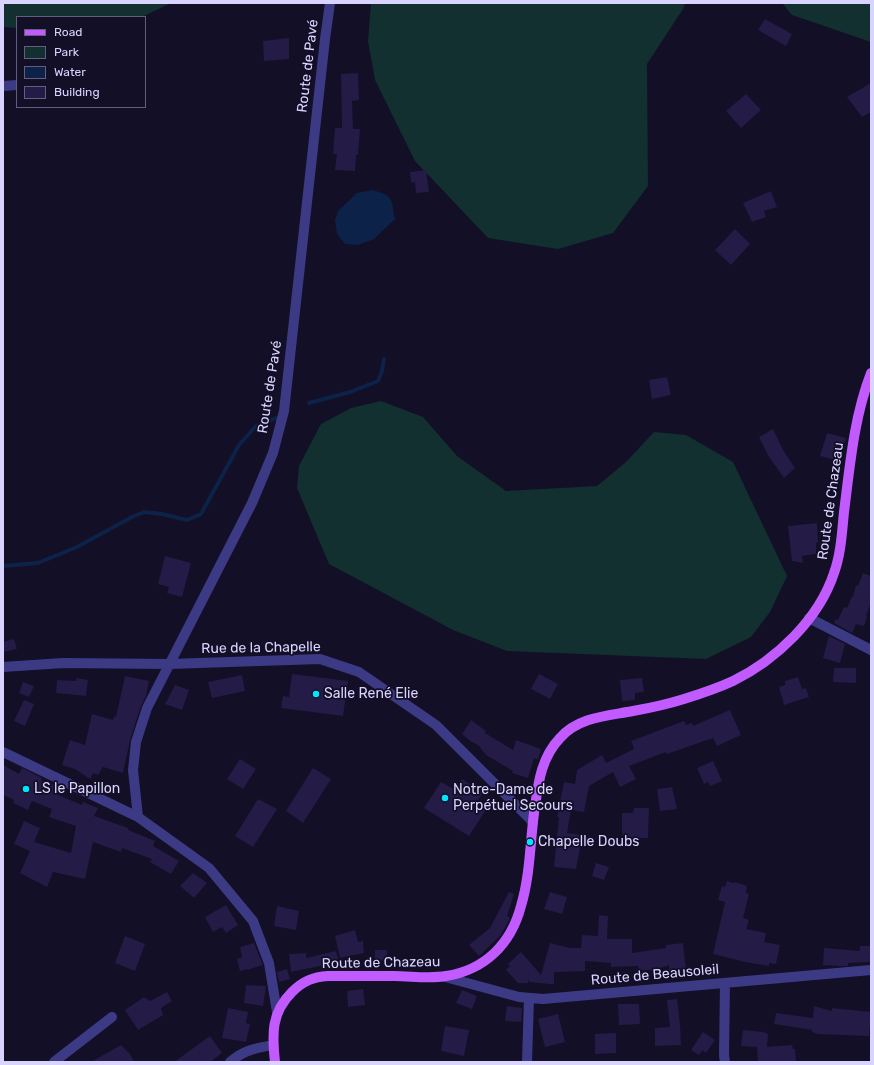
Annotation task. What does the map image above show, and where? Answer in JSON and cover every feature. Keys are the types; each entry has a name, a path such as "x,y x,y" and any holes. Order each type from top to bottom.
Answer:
{"main road":[{"name":"Route de Chazeau","path":"275,1062 274,1029 277,1012 282,1003 294,991 309,980 316,977 445,977 464,972 488,959 498,951 511,931 521,906 529,865 533,822 541,769 546,756 553,746 570,728 591,718 638,710 683,699 733,681 757,666 785,645 809,618 819,605 834,572 839,553 852,445 858,416 871,373"}],"street":[{"name":"Route de Pavé","path":"138,817 133,770 136,742 146,708 252,503 273,453 284,411 330,3"},
{"path":"3,86 16,85"},
{"path":"809,618 871,650"},
{"name":"Rue de la Chapelle","path":"3,667 63,663 169,664 320,659 358,672 436,725 533,822"},
{"path":"3,752 138,817 208,868 253,921 269,963 277,1012"},
{"name":"Route de Beausoleil","path":"445,977 518,997 543,999 871,970"},
{"path":"725,984 725,1062"},
{"path":"527,1062 528,998"},
{"path":"54,1062 112,1017"},
{"path":"230,1062 238,1055 249,1050 274,1045"}],"green space":[{"path":"3,3 171,3 144,16 16,16 16,28 3,27"},
{"path":"371,3 685,3 683,9 647,64 648,186 613,233 558,249 488,238 415,161 375,80 368,41"},
{"path":"782,3 871,3 871,42 792,15"},
{"path":"381,401 423,417 457,456 506,491 597,486 626,462 654,432 686,435 733,462 787,576 770,612 751,637 706,659 507,651 453,630 329,564 297,488 299,466 321,424 351,408"}],"water":[{"path":"372,190 388,196 392,202 395,219 374,239 358,245 345,244 337,234 335,220 338,211 357,193"}],"building":[{"path":"765,19 792,34 786,46 758,30"},
{"path":"289,38 289,59 264,61 263,41"},
{"path":"358,73 359,100 352,101 353,129 360,129 355,171 335,170 337,154 333,154 335,128 342,128 341,74"},
{"path":"871,83 871,112 862,117 847,97"},
{"path":"746,94 761,110 741,128 726,111"},
{"path":"426,170 429,192 416,193 415,182 411,183 410,172"},
{"path":"771,191 777,207 764,211 766,217 752,222 743,203"},
{"path":"735,229 750,244 731,265 715,250"},
{"path":"667,377 671,395 652,399 649,380"},
{"path":"773,429 783,450 795,468 784,478 769,457 759,437"},
{"path":"827,433 846,438 840,461 820,456"},
{"path":"817,523 818,542 816,543 816,554 802,556 803,563 792,561 788,526"},
{"path":"165,556 191,563 182,597 167,593 169,587 158,584"},
{"path":"863,573 871,576 871,602 864,626 856,624 852,633 834,623 836,619 838,620 844,607 847,608 852,596 853,597 856,585 858,586"},
{"path":"829,636 845,644 840,663 823,658"},
{"path":"14,639 17,649 3,652 3,642"},
{"path":"834,668 856,668 856,683 833,682"},
{"name":"Salle René Elie","path":"292,674 348,681 343,716 281,708 283,696 289,697"},
{"path":"539,674 558,684 550,699 531,689"},
{"path":"242,675 245,691 212,698 208,682"},
{"path":"125,676 149,681 146,696 141,706 130,740 123,773 103,767 98,775 93,773 90,779 75,769 62,765 70,740 85,745 92,714 113,720 114,716 116,717"},
{"path":"798,677 802,689 806,688 809,697 784,705 779,687 785,685 785,681"},
{"path":"76,678 88,680 86,696 56,693 57,680 76,681"},
{"path":"642,678 644,692 635,693 635,700 622,701 620,680"},
{"path":"23,682 34,686 29,697 19,693"},
{"path":"175,685 189,690 182,710 165,704"},
{"path":"24,700 34,704 25,726 14,721"},
{"path":"730,710 741,735 717,746 713,738 667,754 666,752 629,766 636,779 620,787 613,772 589,786 584,812 571,810 567,833 576,834 582,837 576,869 554,867 559,817 557,817 564,782 575,784 577,770 602,755 606,763 634,749 631,741 684,721 686,725 692,723 693,726"},
{"path":"471,720 486,731 485,733 513,750 516,740 541,749 538,760 534,758 528,778 512,773 513,771 486,755 478,745 470,741 462,734"},
{"path":"240,759 256,769 243,789 227,779"},
{"path":"713,761 722,781 710,786 708,782 704,784 697,768"},
{"path":"3,765 19,774 22,768 42,778 41,780 55,785 53,793 82,805 83,802 98,808 94,816 128,828 128,830 155,841 153,846 179,861 171,874 150,862 152,859 122,848 121,852 93,842 85,879 53,872 47,887 20,873 30,851 14,844 24,821 40,828 34,842 71,853 76,826 49,817 52,809 32,801 28,810 13,803 14,800 3,795"},
{"path":"313,768 331,779 303,823 286,811"},
{"name":"Notre-Dame de Perpétuel Secours","path":"462,779 483,793 475,804 485,811 469,836 424,808 441,782 455,790"},
{"path":"672,787 677,809 660,811 657,789"},
{"path":"258,799 277,809 253,847 235,836"},
{"path":"634,808 649,808 648,838 628,838 622,835 622,813 633,813"},
{"path":"596,863 609,867 604,880 592,876"},
{"path":"193,873 207,883 194,898 180,886"},
{"path":"727,881 747,886 746,893 749,894 743,918 749,920 746,929 766,933 764,942 780,945 776,964 769,963 769,966 713,954 725,902 718,900 722,886 725,887"},
{"path":"509,892 514,894 507,916 510,918 501,935 479,956 469,945 490,928"},
{"path":"550,892 567,897 562,914 544,909"},
{"path":"226,905 238,925 226,933 222,927 213,932 205,917"},
{"path":"277,906 299,911 296,930 274,926"},
{"path":"599,915 608,916 607,939 632,939 632,953 666,948 666,945 683,943 686,971 669,973 669,965 657,969 639,971 638,966 611,967 611,963 585,961 585,971 554,972 554,984 549,984 529,982 528,979 528,983 518,983 506,970 510,966 508,964 521,952 541,975 550,943 570,948 581,948 582,935 598,936"},
{"path":"355,930 358,942 363,941 364,953 340,958 335,936"},
{"path":"125,936 145,944 135,971 115,963"},
{"path":"254,943 263,965 240,971 237,959 242,957 240,947"},
{"path":"860,946 871,946 871,962 848,963 848,966 823,965 824,948 860,951"},
{"path":"375,950 387,950 387,960 375,961"},
{"path":"336,951 339,962 291,972 289,954 306,953 306,958"},
{"path":"287,969 290,979 279,982 277,972"},
{"path":"246,985 266,986 263,1006 244,1003"},
{"path":"363,989 365,1005 348,1007 347,991"},
{"path":"462,990 477,996 472,1009 456,1003"},
{"path":"167,992 172,1001 161,1008 163,1015 138,1030 125,1010 144,997 150,1001"},
{"path":"677,999 681,1045 655,1046 655,1028 670,1027 667,1000"},
{"path":"618,1004 639,1004 640,1024 619,1025"},
{"path":"507,1006 522,1008 521,1022 505,1021"},
{"path":"814,1006 832,1011 832,1008 871,1012 869,1036 818,1034 812,1032 812,1030 774,1024 776,1013 813,1018"},
{"path":"228,1008 248,1012 246,1023 250,1024 246,1042 222,1038"},
{"path":"558,1014 565,1042 545,1047 538,1019"},
{"path":"445,1026 469,1030 464,1056 441,1051"},
{"path":"743,1030 768,1034 767,1047 792,1045 793,1049 795,1049 796,1061 758,1062 757,1047 741,1046"},
{"path":"703,1032 715,1040 706,1053 702,1050 699,1055 691,1050"},
{"path":"616,1033 616,1053 595,1054 595,1034"},
{"path":"210,1036 222,1053 210,1062 174,1062"},
{"path":"121,1045 130,1054 134,1062 91,1062"}],"waterway":[{"path":"309,403 350,392 378,381 382,371 384,359"},
{"path":"3,566 38,563 77,547 144,512 162,514 187,520 201,514 239,445 256,426 276,418"}],"place":[{"name":"Salle René Elie","path":"316,694"},
{"name":"LS le Papillon","path":"26,789"},
{"name":"Notre-Dame de Perpétuel Secours","path":"445,798"},
{"name":"Chapelle Doubs","path":"530,842"}]}
